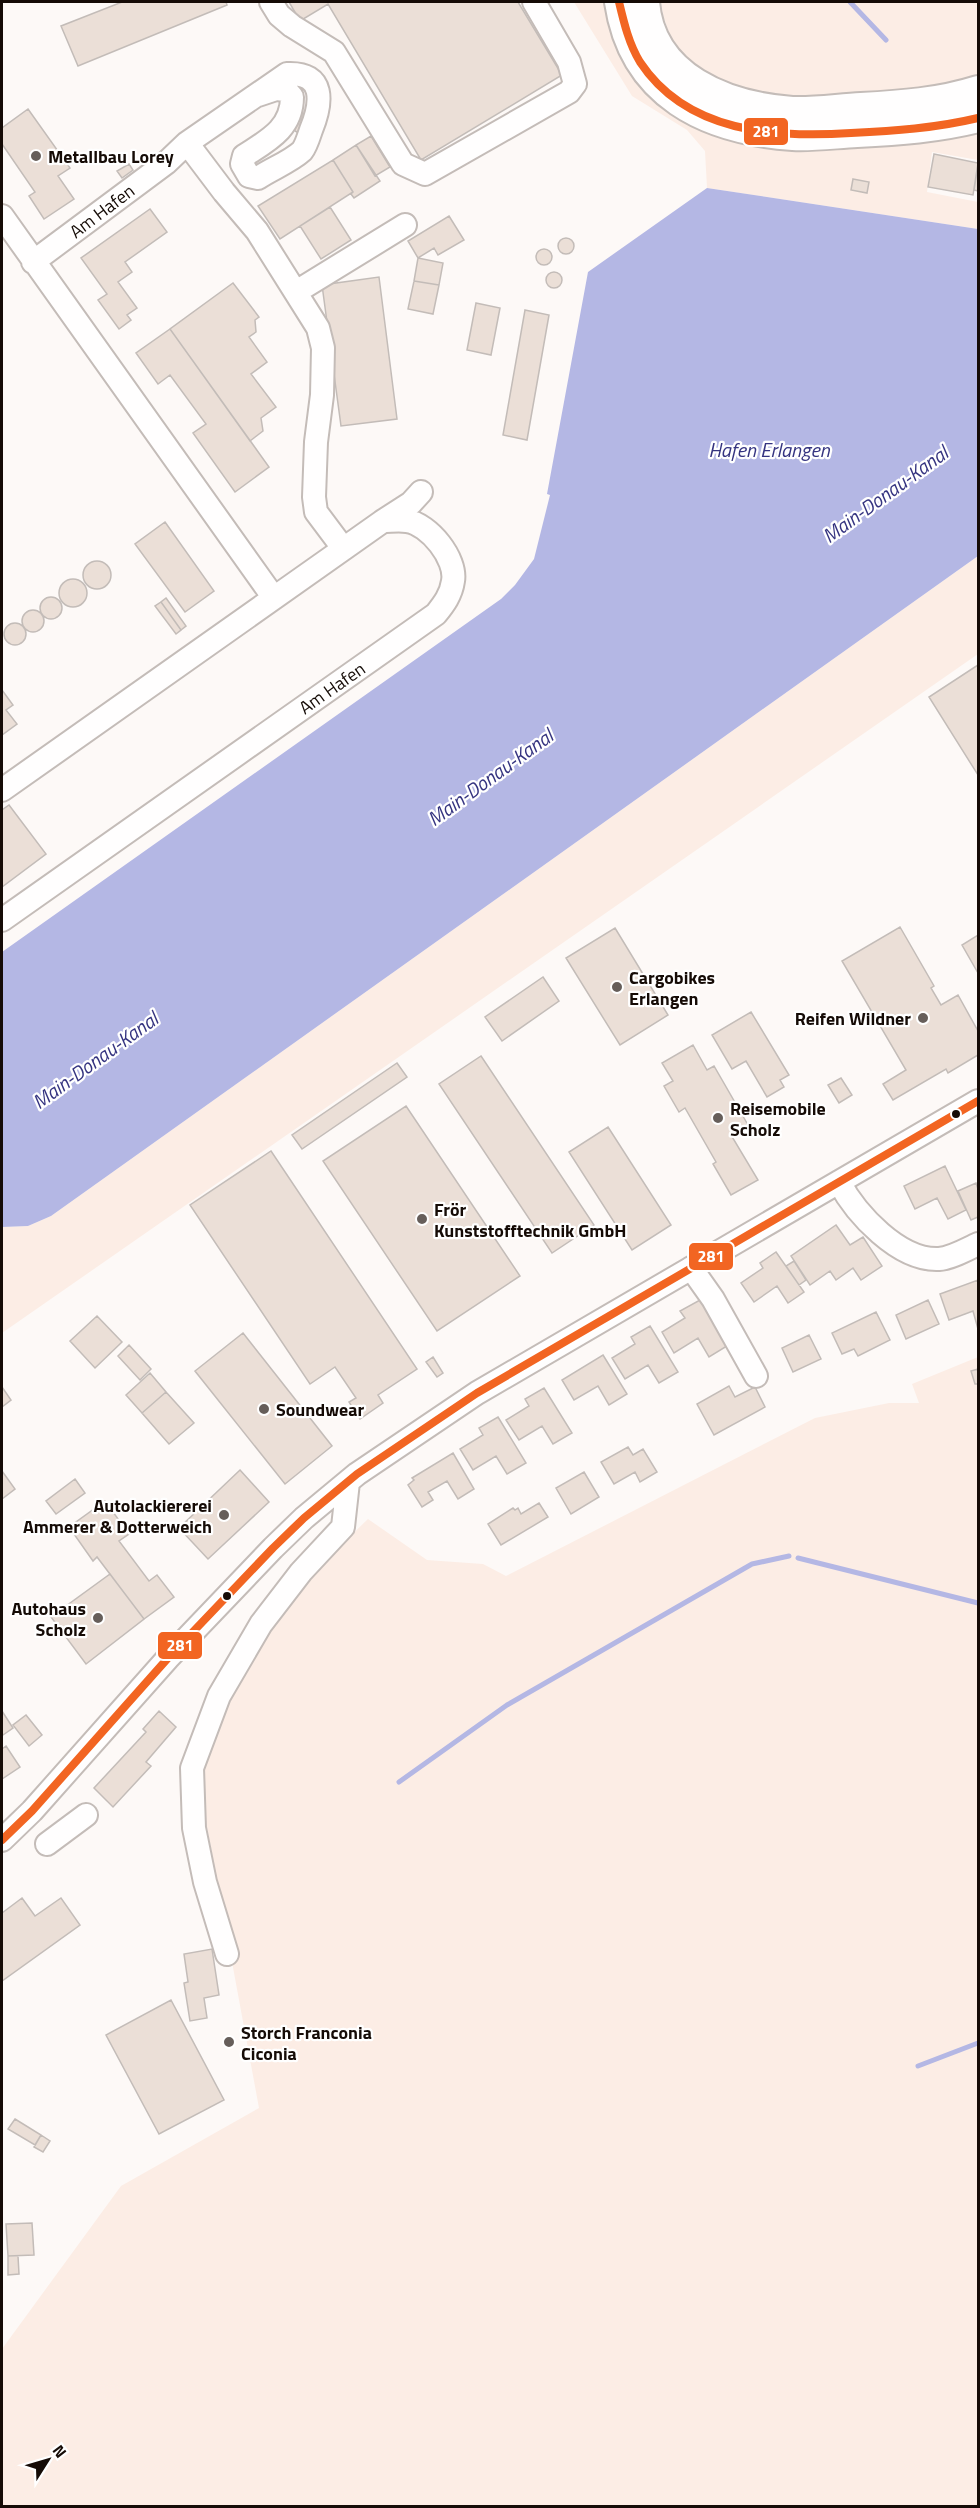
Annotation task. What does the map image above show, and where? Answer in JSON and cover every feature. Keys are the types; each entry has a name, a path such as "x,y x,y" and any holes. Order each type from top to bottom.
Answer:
{"main road":[{"path":"619,2 630,46 645,72 665,93 718,123 749,131 794,136 899,131 955,124 978,118"},
{"path":"645,2 655,38 670,62 690,80 710,92 736,102 794,111 913,104 978,90"}],"street":[{"path":"271,2 279,15 292,26 334,52 403,164 425,174 569,92 575,84 569,62 534,2"},
{"name":"Am Hafen","path":"33,262 166,163 187,143 287,74 300,74 313,81 319,94 319,110 303,150 258,178 249,176 242,164 244,156 279,134 292,105 292,97 286,90 276,89 258,95"},
{"path":"187,143 257,231 318,328 323,348 322,395 316,442 314,486 316,512 343,548"},
{"path":"2,216 274,598"},
{"path":"296,292 405,225"},
{"path":"2,790 343,548 411,503 421,492"},
{"name":"Am Hafen","path":"2,920 436,614 449,597 454,578 445,551 425,529 408,521 383,521"},
{"path":"2,1840 32,1811 216,1605 304,1518 348,1482 458,1405 978,1101"},
{"path":"839,1182 861,1216 907,1251 940,1259 978,1244"},
{"path":"691,1268 712,1299 756,1376"},
{"path":"227,1954 205,1882 194,1828 192,1768 219,1696 261,1624 301,1572 343,1527 348,1482"},
{"path":"47,1844 86,1815"}],"shaded area":[{"path":"574,2 612,2 638,73 978,129 978,160 932,152 927,192 978,202 978,229 707,188 705,151 687,130 632,96"},
{"path":"661,2 978,2 978,78 940,88 897,94 804,96 772,93 740,86 711,75 687,58 670,34"},
{"path":"978,556 978,654 2,1333 2,1227 28,1226 51,1216"},
{"path":"978,1357 978,2506 2,2506 2,2349 121,2186 259,2108 200,1789 208,1741 266,1629 307,1578 368,1519 427,1560 483,1564 506,1576 815,1418 889,1403 919,1403 912,1384"}],"water":[{"name":"Hafen Erlangen","path":"707,188 978,229 978,556 51,1216 28,1226 2,1227 2,952 501,599 515,585 534,559 550,495 547,494 588,272"}],"building":[{"path":"122,2 226,2 227,5 78,66 61,26"},
{"path":"289,2 518,2 562,75 421,160 328,4 300,21"},
{"name":"Metallbau Lorey","path":"28,109 70,168 58,176 74,199 44,219 29,196 35,192 2,144 2,128"},
{"path":"302,113 307,115 302,135 292,126 297,116"},
{"path":"371,136 390,167 375,176 356,145"},
{"path":"356,145 380,181 354,198 351,194 353,192 333,160"},
{"path":"934,154 978,163 973,195 928,187"},
{"path":"333,160 353,192 280,239 258,206"},
{"path":"129,164 133,170 122,178 117,171"},
{"path":"978,165 978,191 974,190"},
{"path":"853,179 869,182 867,193 851,190"},
{"path":"330,207 351,240 321,259 300,226"},
{"path":"150,209 167,232 125,262 132,272 118,282 137,308 127,315 131,320 119,329 98,300 107,294 81,258"},
{"path":"449,216 464,240 438,255 434,248 418,258 408,241"},
{"path":"566,238 572,240 574,246 572,252 566,254 560,252 558,246 560,240"},
{"path":"544,249 550,251 552,257 550,263 544,265 538,263 536,257 538,251"},
{"path":"418,258 443,263 439,285 414,281"},
{"path":"554,272 560,274 562,280 560,286 554,288 548,286 546,280 548,274"},
{"path":"379,277 397,419 341,426 322,285"},
{"path":"414,281 439,285 433,314 408,309"},
{"path":"233,283 259,317 255,320 256,332 249,337 267,362 251,374 276,407 261,418 263,431 250,441 170,329"},
{"path":"476,303 500,308 491,355 467,350"},
{"path":"525,310 549,315 527,440 503,435"},
{"path":"170,329 269,467 235,492 193,433 206,424 170,375 158,384 136,353"},
{"path":"165,522 214,591 185,612 135,544"},
{"path":"97,561 107,565 111,575 107,585 97,589 87,585 83,575 87,565"},
{"path":"73,579 83,583 87,593 83,603 73,607 63,603 59,593 63,583"},
{"path":"51,597 61,604 62,608 55,618 51,619 41,612 40,608 47,598"},
{"path":"166,598 186,626 181,630 161,602"},
{"path":"161,602 181,630 176,634 155,606"},
{"path":"33,610 43,617 44,621 37,631 33,632 23,625 22,621 29,611"},
{"path":"15,623 25,630 26,634 19,644 15,645 5,638 4,634 11,624"},
{"path":"978,665 978,775 929,697"},
{"path":"2,690 13,705 6,710 17,724 2,735"},
{"path":"9,805 46,854 2,887 2,810"},
{"name":"Reifen Wildner","path":"900,927 934,986 931,988 941,1005 958,995 978,1031 978,1055 948,1073 946,1069 893,1100 883,1084 906,1070 842,961"},
{"name":"Cargobikes Erlangen","path":"615,928 668,1015 620,1045 566,958"},
{"path":"978,935 978,973 962,945"},
{"path":"543,977 559,1001 502,1041 485,1017"},
{"path":"751,1012 789,1075 780,1080 784,1087 767,1097 746,1061 732,1069 712,1035"},
{"name":"Reisemobile Scholz","path":"693,1045 707,1070 714,1066 748,1125 731,1135 758,1180 731,1195 713,1164 716,1162 685,1108 679,1112 664,1086 673,1081 662,1063"},
{"path":"481,1056 594,1225 552,1253 439,1084"},
{"path":"397,1063 407,1077 302,1149 292,1135"},
{"path":"841,1078 852,1095 839,1103 828,1085"},
{"name":"Frör Kunststofftechnik GmbH","path":"406,1106 520,1276 437,1331 323,1161"},
{"path":"608,1127 671,1225 632,1250 569,1152"},
{"path":"271,1151 417,1369 378,1395 383,1403 360,1419 349,1402 356,1398 335,1367 310,1384 190,1205"},
{"path":"945,1166 966,1210 948,1219 937,1198 915,1209 904,1186"},
{"path":"976,1183 978,1217 971,1220 958,1191"},
{"path":"836,1225 850,1245 863,1237 882,1266 861,1280 853,1268 836,1280 830,1271 810,1285 791,1256"},
{"path":"776,1252 804,1292 788,1303 777,1286 754,1302 741,1283 763,1268 760,1263"},
{"path":"794,1261 806,1280 799,1285 786,1266"},
{"path":"978,1280 978,1329 973,1311 949,1320 940,1294"},
{"path":"700,1300 727,1346 709,1357 698,1338 674,1353 662,1332 685,1318 680,1311"},
{"path":"928,1300 939,1324 906,1339 896,1315"},
{"path":"876,1312 890,1340 858,1356 854,1349 842,1354 832,1333"},
{"path":"97,1316 122,1342 95,1368 70,1341"},
{"path":"650,1326 678,1372 659,1383 648,1365 625,1379 612,1358 635,1344 631,1337"},
{"name":"Soundwear","path":"243,1333 332,1446 285,1484 195,1371"},
{"path":"809,1335 821,1359 793,1372 782,1348"},
{"path":"129,1345 151,1369 140,1380 118,1356"},
{"path":"603,1355 627,1394 609,1405 598,1386 574,1400 562,1380"},
{"path":"433,1357 443,1373 437,1377 426,1362"},
{"path":"978,1369 978,1384 975,1384 971,1371"},
{"path":"150,1373 166,1392 142,1413 126,1395"},
{"path":"729,1386 735,1397 755,1387 765,1407 714,1435 697,1404"},
{"path":"2,1387 11,1400 2,1407"},
{"path":"544,1388 572,1433 553,1444 542,1426 519,1440 506,1420 529,1406 525,1399"},
{"path":"166,1392 194,1423 169,1444 142,1413"},
{"path":"498,1417 526,1463 507,1474 496,1456 473,1470 460,1449 483,1435 479,1428"},
{"path":"628,1447 633,1455 643,1449 657,1472 640,1482 635,1472 614,1484 601,1462"},
{"path":"453,1453 474,1489 458,1499 447,1481 428,1492 433,1500 422,1507 408,1485 414,1480 412,1478"},
{"name":"Autolackiererei Ammerer & Dotterweich","path":"240,1470 269,1502 208,1559 179,1528"},
{"path":"2,1471 15,1489 2,1499"},
{"path":"584,1472 599,1497 571,1514 556,1488"},
{"path":"75,1479 85,1493 56,1514 46,1501"},
{"path":"105,1501 129,1534 119,1541 149,1581 157,1575 174,1597 144,1619 97,1557 93,1561 69,1527"},
{"path":"539,1503 548,1517 501,1545 488,1524 513,1508 515,1510 518,1508 521,1514"},
{"name":"Autohaus Scholz","path":"110,1574 144,1619 86,1664 51,1617"},
{"path":"2,1711 13,1728 3,1735 2,1733"},
{"path":"159,1711 176,1727 146,1762 151,1766 113,1807 94,1788 146,1732 143,1729"},
{"path":"26,1715 42,1735 29,1746 13,1725"},
{"path":"6,1746 20,1767 2,1779 2,1749"},
{"path":"22,1898 35,1916 61,1898 80,1925 2,1981 2,1913"},
{"path":"212,1949 219,1995 204,1998 207,2018 190,2021 184,1983 188,1982 184,1954"},
{"path":"171,2000 224,2100 159,2134 106,2035"},
{"path":"15,2119 41,2135 35,2145 8,2129"},
{"path":"41,2135 50,2141 43,2152 34,2147"},
{"path":"32,2223 34,2255 8,2256 6,2224"},
{"path":"8,2256 18,2256 19,2274 8,2275"}],"waterway":[{"path":"850,2 886,40"},
{"path":"399,1782 507,1705 752,1564 789,1556"},
{"path":"798,1558 978,1603"},
{"path":"918,2066 978,2043"}],"transit line":[{"name":"281","path":"619,2 627,33 640,62 659,86 682,104 707,117 735,126 793,134 883,131 978,118"},
{"name":"281","path":"2,1840 32,1811 168,1658 273,1548 304,1518 357,1474 477,1393 978,1101"}],"place":[{"name":"Metallbau Lorey","path":"36,156"},
{"name":"Cargobikes Erlangen","path":"617,987"},
{"name":"Reifen Wildner","path":"923,1018"},
{"name":"Reisemobile Scholz","path":"718,1118"},
{"name":"Frör Kunststofftechnik GmbH","path":"422,1219"},
{"name":"Soundwear","path":"264,1409"},
{"name":"Autolackiererei Ammerer & Dotterweich","path":"224,1515"},
{"name":"Autohaus Scholz","path":"98,1618"},
{"name":"Storch Franconia Ciconia","path":"229,2042"}],"water label":[{"name":"Main-Donau-Kanal","path":"885,494"},
{"name":"Main-Donau-Kanal","path":"490,777"},
{"name":"Main-Donau-Kanal","path":"95,1060"}]}
